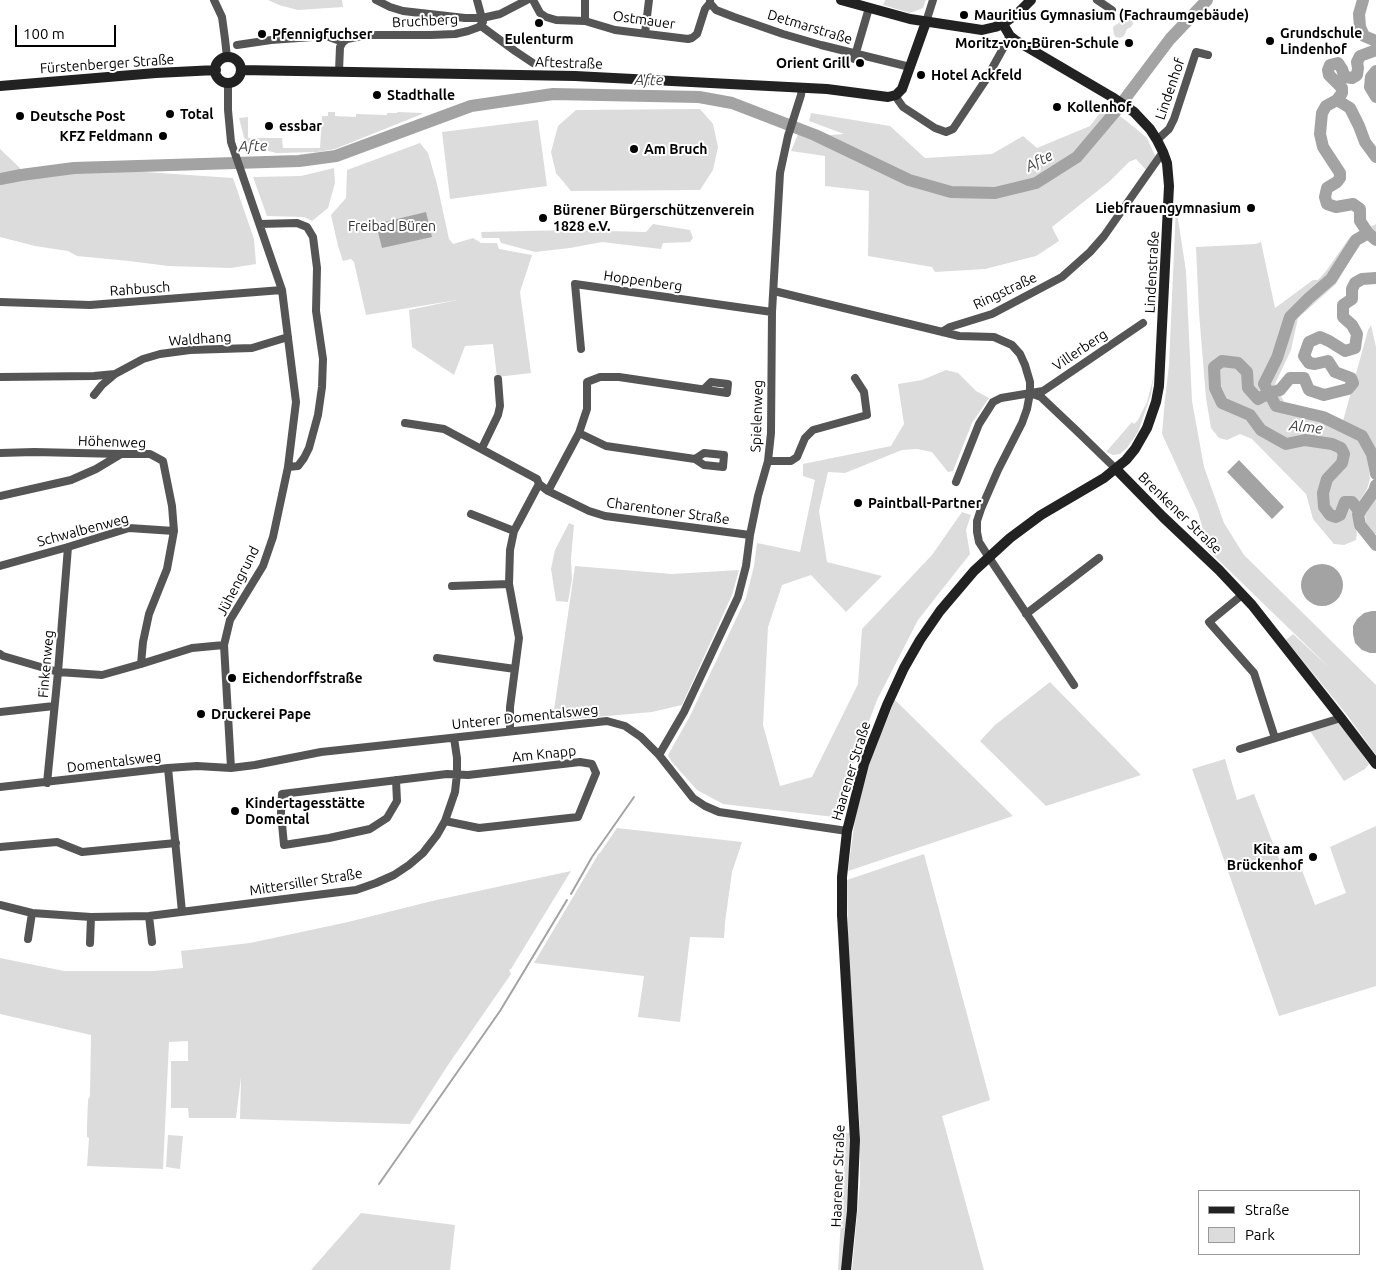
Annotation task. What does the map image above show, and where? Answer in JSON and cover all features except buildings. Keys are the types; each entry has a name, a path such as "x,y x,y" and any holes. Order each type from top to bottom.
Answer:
{"main road":[{"path":"841,0 926,22 982,30 1004,24 1031,0"},
{"path":"896,96 902,89 926,22"},
{"path":"1004,24 1010,36"},
{"name":"Lindenstraße","path":"1010,36 1134,112 1158,140 1167,163 1169,186 1159,386 1156,402 1147,428 1135,449 1116,469"},
{"path":"223,58 230,58 239,63 241,70 236,80 228,83 218,78 217,63 223,58"},
{"name":"Fürstenberger Straße","path":"0,86 216,70"},
{"name":"Aftestraße","path":"241,70 575,76 827,89 888,97 896,96"},
{"name":"Haarener Straße","path":"846,1270 852,1210 855,1148 842,915 842,877 847,831 864,764 904,668 920,640 956,591 988,556 1010,538 1041,516 1116,469"},
{"name":"Brenkener Straße","path":"1116,469 1242,595 1290,652 1376,764"}],"street":[{"path":"214,0 222,17 227,58"},
{"path":"376,0 403,10 465,18 481,22 515,51 534,62"},
{"path":"478,0 481,22"},
{"name":"Bruchberg","path":"237,45 271,40 326,36 343,42 350,38 366,35 455,34 468,31 481,22 527,0"},
{"name":"Ostmauer","path":"533,0 538,10 546,17 585,21 615,30 692,38 696,34 705,9 710,2"},
{"path":"585,0 585,21"},
{"path":"645,33 649,0"},
{"path":"926,22 933,0"},
{"path":"1097,0 1112,10"},
{"name":"Detmarstraße","path":"710,2 716,10 734,17 855,57 910,67"},
{"path":"855,57 869,8"},
{"path":"896,96 903,107 935,128 946,132 952,129 985,81 1010,36"},
{"path":"339,71 339,52 343,42"},
{"name":"Lindenhof","path":"1158,140 1169,130 1174,119 1196,52 1208,55"},
{"name":"Jühengrund","path":"228,83 231,142 282,290 296,402 288,467 271,544 263,566 230,620 224,645 231,768"},
{"name":"Spielenweg","path":"659,755 684,712 738,597 746,566 750,534 768,461 771,432 772,312 780,173 788,136 802,88"},
{"name":"Ringstraße","path":"942,332 950,327 992,314 1062,277 1078,264 1104,236 1163,152"},
{"path":"260,224 297,223 307,227 313,238 317,268 316,311 323,359 318,415 309,448 304,458 298,466 288,467"},
{"name":"Hoppenberg","path":"581,349 574,284 772,312"},
{"name":"Rahbusch","path":"0,302 90,305 282,290"},
{"path":"774,291 959,336 994,337 1012,345 1020,354 1030,382 1027,409 981,509 977,532 979,542 1074,685"},
{"name":"Villerberg","path":"956,482 979,424 993,402 1001,398 1043,391 1143,323"},
{"name":"Waldhang","path":"94,395 115,374 143,359 160,354 190,350 252,348 288,337"},
{"name":"Waldhang","path":"0,377 115,374"},
{"path":"548,491 579,432 587,409 587,382 600,377 619,377 704,390"},
{"path":"768,461 791,461 798,457 805,438 812,430 867,415 864,392 855,378"},
{"path":"482,448 498,415 500,406 498,379"},
{"name":"Brenkener Straße","path":"1030,393 1041,397 1116,469"},
{"name":"Charentoner Straße","path":"405,423 444,429 538,478 540,484 548,491 589,511 605,516 750,534"},
{"path":"579,432 606,446 695,459"},
{"name":"Höhenweg","path":"0,453 150,454 163,461 172,506 174,531 167,569 149,614 142,642 141,664"},
{"path":"0,496 71,480 96,469 121,454"},
{"path":"510,731 510,707 519,638 509,584 510,550 514,531 540,484"},
{"path":"471,514 514,531"},
{"name":"Schwalbenweg","path":"0,566 129,528 174,531"},
{"name":"Finkenweg","path":"47,783 68,547"},
{"path":"1026,614 1099,558"},
{"path":"452,586 509,584"},
{"path":"1242,595 1208,622 1254,673 1275,738"},
{"path":"0,654 58,672 102,675 192,648 224,645"},
{"path":"437,658 515,669"},
{"path":"0,712 54,706"},
{"path":"1240,749 1341,718"},
{"name":"Unterer Domentalsweg","path":"231,768 255,766 321,752 607,721 625,726 641,737 659,755 693,798 719,812 847,831"},
{"name":"Mittersiller Straße","path":"0,905 32,913 91,917 149,916 363,888 394,875 423,853 437,835 445,820 454,792 457,774 454,738"},
{"name":"Am Knapp","path":"445,820 479,828 578,818 596,773 592,764 580,762 457,774"},
{"name":"Domentalsweg","path":"0,787 168,768 197,766 231,768"},
{"path":"168,768 182,912"},
{"path":"396,780 397,801 387,818 370,829 330,838 284,845 281,813 282,794 396,780 447,774 457,774"},
{"path":"0,846 57,842 82,852 176,843"},
{"path":"28,939 32,913"},
{"path":"149,916 152,942"},
{"path":"90,943 91,917"}],"green space":[{"path":"268,0 342,0 343,7 298,10"},
{"path":"885,0 926,0 923,8 910,13 883,5"},
{"path":"1124,15 1132,17 1133,24 1127,29 1124,36 1116,37 1113,28"},
{"path":"1106,105 1147,138 1157,160 1146,170 1136,159 1129,162 1110,181 1052,227 1059,241 1036,256 985,269 935,272 932,267 868,256 869,191 825,186 825,156 791,151 801,127 830,135 844,134 809,121 811,113 890,126 925,158 992,154 1023,136 1037,148 1090,126"},
{"name":"Am Bruch","path":"700,109 713,124 718,147 713,170 700,190 571,191 556,173 551,152 558,126 576,110"},
{"path":"328,112 335,112 335,116 356,117 356,114 387,115 387,113 398,112 422,114 335,149 318,152 276,153 246,145 239,118 248,117 248,138 282,138 283,148 320,148 322,116 328,116"},
{"path":"538,120 547,186 450,199 442,132"},
{"name":"Freibad Büren","path":"420,143 428,153 449,239 453,244 473,238 481,243 497,243 499,249 532,255 520,292 531,373 497,377 493,344 465,346 454,375 412,347 409,310 457,300 366,315 354,262 351,259 343,261 331,215 346,198 347,170"},
{"path":"0,149 20,168 20,173 0,177"},
{"path":"334,168 335,183 328,208 312,221 304,217 267,216 253,177 301,176"},
{"path":"116,170 233,178 254,239 256,264 231,268 168,266 77,256 68,251 35,246 0,237 0,183 71,173"},
{"path":"1176,206 1186,271 1192,401 1204,467 1224,523 1244,555 1376,685 1376,755 1347,715 1286,640 1293,634 1332,670 1209,551 1198,512 1162,434 1169,365"},
{"path":"653,224 690,230 693,238 690,242 663,243 661,249 602,242 535,252 501,243 499,238 482,238 481,232 570,230 646,232"},
{"path":"1376,224 1376,236 1359,245 1336,284 1298,318 1291,350 1275,384 1285,404 1325,413 1343,421 1371,325 1376,347 1376,455 1364,433 1343,422 1340,431 1357,439 1367,457 1370,479 1367,489 1352,513 1357,533 1356,540 1344,545 1334,544 1313,519 1306,494 1252,439 1240,434 1227,440 1219,438 1211,428 1206,398 1196,247 1256,244 1261,242 1275,308 1313,280 1318,280 1350,237"},
{"path":"946,370 958,373 976,391 989,398 972,423 953,471 948,472 932,452 917,449 902,450 845,473 828,472 819,511 827,562 882,576 846,612 811,575 782,585 768,627 763,725 780,786 812,777 858,684 862,629 932,555 962,512 971,515 966,530 970,554 918,620 877,700 853,764 838,815 834,817 723,804 697,790 671,761 668,755 690,716 746,598 754,566 757,543 800,552 815,480 803,476 803,464 891,446 904,424 898,384 922,380"},
{"path":"1154,375 1151,395 1138,432 1127,448 1120,454 1113,455 1106,452 1132,422 1134,424 1138,420 1147,402"},
{"path":"1376,496 1376,534 1373,535 1366,523 1365,514"},
{"path":"569,523 574,525 571,558 572,579 568,602 556,601 551,569 555,550"},
{"path":"575,566 672,574 739,570 732,595 682,705 652,712 563,720 554,710"},
{"path":"1050,682 1141,775 1046,806 980,741 995,725"},
{"path":"895,700 1013,816 848,871 855,819 869,762"},
{"path":"1339,722 1369,764 1365,769 1344,781 1310,731"},
{"path":"1225,759 1237,800 1254,794 1284,872 1300,865 1315,905 1346,893 1330,847 1376,826 1376,986 1279,1016 1192,769"},
{"path":"617,828 742,842 732,872 724,938 690,937 680,1022 638,1017 644,976 534,963 599,853"},
{"path":"924,854 990,1100 942,1116 984,1270 852,1270 860,1183 860,1131 848,944 847,880"},
{"path":"571,871 509,970 511,974 410,1124 240,1119 241,1077 236,1118 189,1118 188,1108 171,1108 171,1061 188,1061 188,1041 169,1042 163,1169 87,1166 91,1035 0,1014 0,958 64,971 154,971 183,968 181,951 250,943"},
{"path":"846,1133 850,1133 849,1178 842,1270 838,1270"},
{"path":"168,1135 183,1136 180,1169 166,1167"},
{"path":"361,1213 455,1225 450,1270 311,1270"}],"shaded area":[{"path":"426,212 432,237 382,248 376,224"},
{"path":"1239,460 1284,507 1272,519 1227,472"},
{"path":"1326,564 1334,567 1340,573 1343,585 1340,597 1334,603 1318,606 1310,603 1304,597 1301,581 1304,573 1310,567"},
{"path":"1376,611 1376,653 1362,650 1355,643 1353,634 1353,626 1357,619 1364,613"}],"waterway":[{"name":"Afte","path":"0,179 74,168 299,161 336,156 471,106 553,94 699,97 732,103 815,135 909,180 951,192 995,193 1036,183 1077,157 1115,112 1170,39 1207,0"},
{"name":"Alme","path":"1363,0 1359,14 1360,27 1364,36 1376,41"},
{"name":"Alme","path":"1376,50 1360,56 1357,62 1357,75 1352,78 1344,75 1338,63 1330,65 1329,75 1342,88 1342,93 1337,100 1326,106 1322,113 1320,134 1323,147 1340,173 1340,178 1337,182 1327,188 1325,197 1327,204 1336,207 1353,204 1360,209 1360,221 1368,233 1376,240"},
{"name":"Alme","path":"1376,71 1371,77 1370,87 1376,97"},
{"name":"Alme","path":"1337,100 1350,108 1365,142 1376,157"},
{"name":"Alme","path":"1368,233 1356,240 1331,279 1290,317 1277,358 1264,384 1276,406 1323,417 1362,436 1372,454 1376,474"},
{"name":"Alme","path":"1360,512 1352,502 1345,502 1340,515 1336,517 1330,515 1324,507 1323,493 1327,479 1342,463 1344,454 1341,448 1332,444 1305,440 1286,444 1261,430 1250,415 1222,403 1215,388 1214,367 1222,361 1238,363 1247,372 1248,388 1258,399 1280,390 1290,378 1304,378 1309,390 1324,395 1348,389 1353,383 1351,378 1335,372 1328,361 1315,364 1309,363 1304,356 1309,342 1320,337 1345,351 1355,348 1357,334 1352,325 1343,317 1343,305 1352,299 1352,289 1355,283 1362,279 1376,278"},
{"name":"Alme","path":"1376,485 1358,514 1360,525 1376,545"},
{"path":"571,894 592,857 634,797"},
{"path":"379,1184 500,1011 567,900"}],"place":[{"name":"Mauritius Gymnasium (Fachraumgebäude)","path":"964,15"},
{"name":"Eulenturm","path":"539,23"},
{"name":"Pfennigfuchser","path":"262,34"},
{"name":"Grundschule Lindenhof","path":"1270,41"},
{"name":"Moritz-von-Büren-Schule","path":"1129,43"},
{"name":"Orient Grill","path":"860,63"},
{"name":"Hotel Ackfeld","path":"921,75"},
{"name":"Stadthalle","path":"377,95"},
{"name":"Kollenhof","path":"1057,107"},
{"name":"Total","path":"170,114"},
{"name":"Deutsche Post","path":"20,116"},
{"name":"essbar","path":"269,126"},
{"name":"KFZ Feldmann","path":"163,136"},
{"name":"Am Bruch","path":"634,149"},
{"name":"Liebfrauengymnasium","path":"1251,208"},
{"name":"Bürener Bürgerschützenverein 1828 e.V.","path":"543,218"},
{"name":"Paintball-Partner","path":"858,503"},
{"name":"Eichendorffstraße","path":"232,678"},
{"name":"Druckerei Pape","path":"201,714"},
{"name":"Kindertagesstätte Domental","path":"235,811"},
{"name":"Kita am Brückenhof","path":"1313,857"}]}
